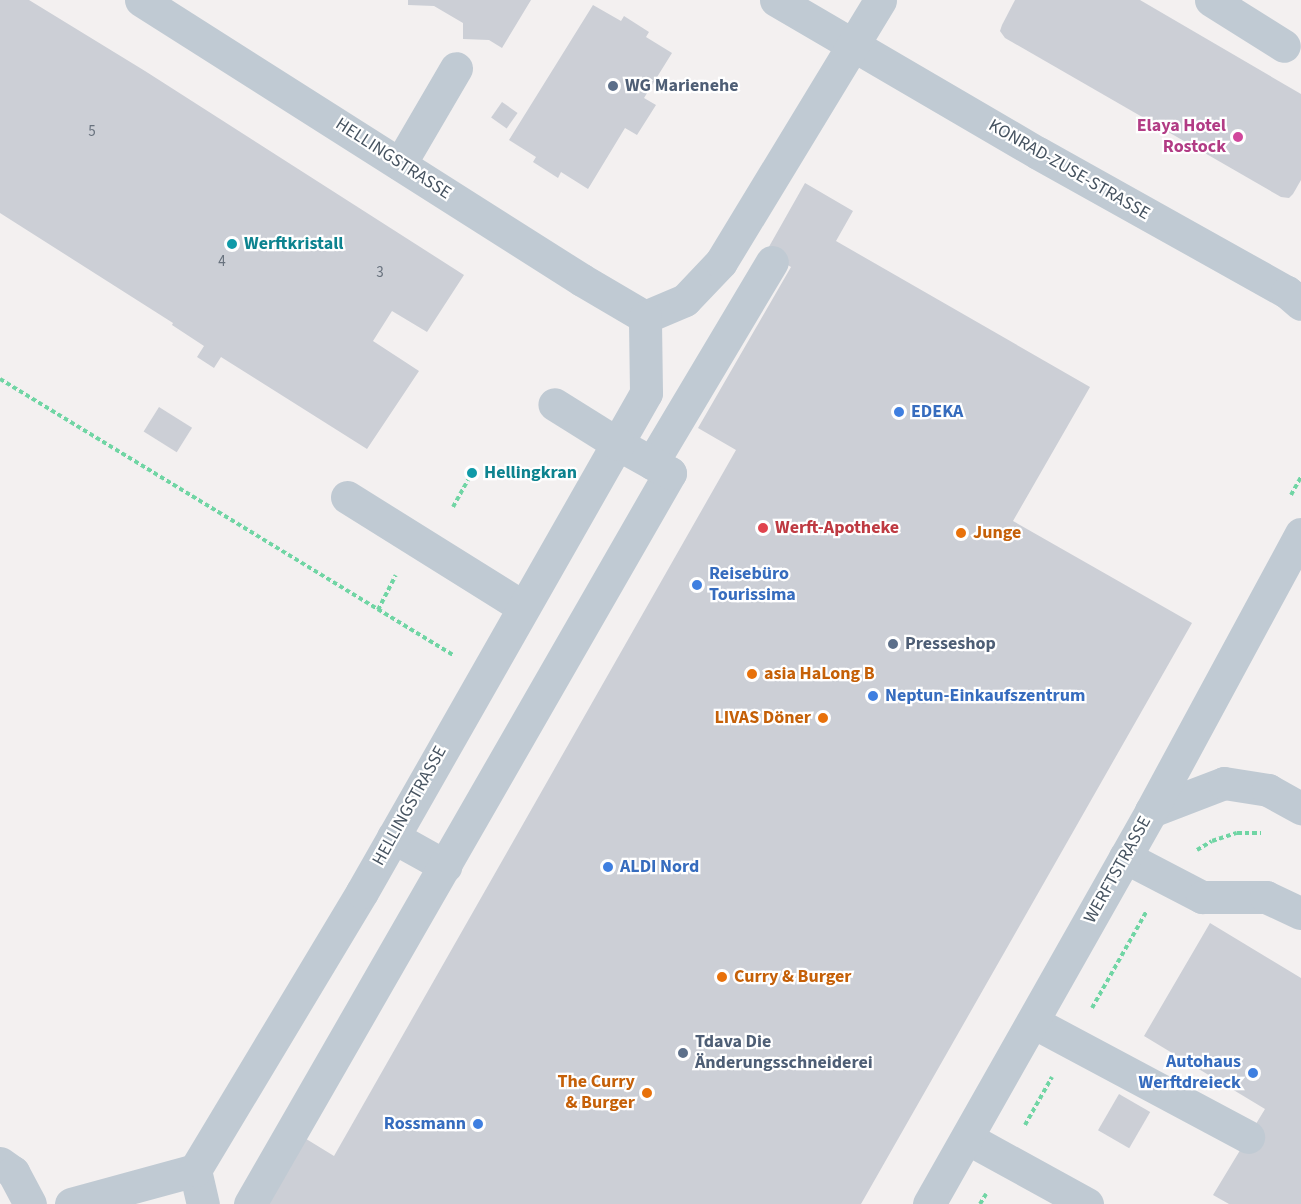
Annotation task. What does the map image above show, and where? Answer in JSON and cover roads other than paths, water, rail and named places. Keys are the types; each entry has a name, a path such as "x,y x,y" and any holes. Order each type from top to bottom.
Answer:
{"street":[{"name":"HELLINGSTRASSE","path":"141,0 582,280 645,317 646,393 393,837 195,1170"},
{"name":"KONRAD-ZUSE-STRASSE","path":"776,0 853,46 1296,296"},
{"path":"645,317 685,300 721,262 880,0"},
{"path":"1211,0 1284,46"},
{"path":"400,164 456,68"},
{"path":"652,463 772,262"},
{"path":"250,1204 670,472 618,444 554,404"},
{"path":"347,497 523,607"},
{"name":"WERFTSTRASSE","path":"929,1204 1151,811 1301,534"},
{"path":"1151,811 1224,783 1268,790 1296,805"},
{"path":"393,837 445,866"},
{"path":"1125,857 1202,897 1266,897 1301,913"},
{"path":"1033,1022 1248,1137"},
{"path":"967,1138 1087,1204"},
{"path":"0,1163 12,1172 30,1204"},
{"path":"71,1204 195,1170 203,1204"}],"place":[{"name":"WG Marienehe","path":"613,86"},
{"name":"Elaya Hotel Rostock","path":"1238,137"},
{"name":"Werftkristall","path":"232,244"},
{"name":"EDEKA","path":"899,412"},
{"name":"Hellingkran","path":"472,473"},
{"name":"Werft-Apotheke","path":"763,528"},
{"name":"Junge","path":"961,533"},
{"name":"Reisebüro Tourissima","path":"697,585"},
{"name":"Presseshop","path":"893,644"},
{"name":"asia HaLong B","path":"752,674"},
{"name":"Neptun-Einkaufszentrum","path":"873,696"},
{"name":"LIVAS Döner","path":"823,718"},
{"name":"ALDI Nord","path":"608,867"},
{"name":"Curry & Burger","path":"722,977"},
{"name":"Tdava Die Änderungsschneiderei","path":"683,1053"},
{"name":"Autohaus Werftdreieck","path":"1253,1073"},
{"name":"The Curry & Burger","path":"647,1093"},
{"name":"Rossmann","path":"478,1124"}]}
